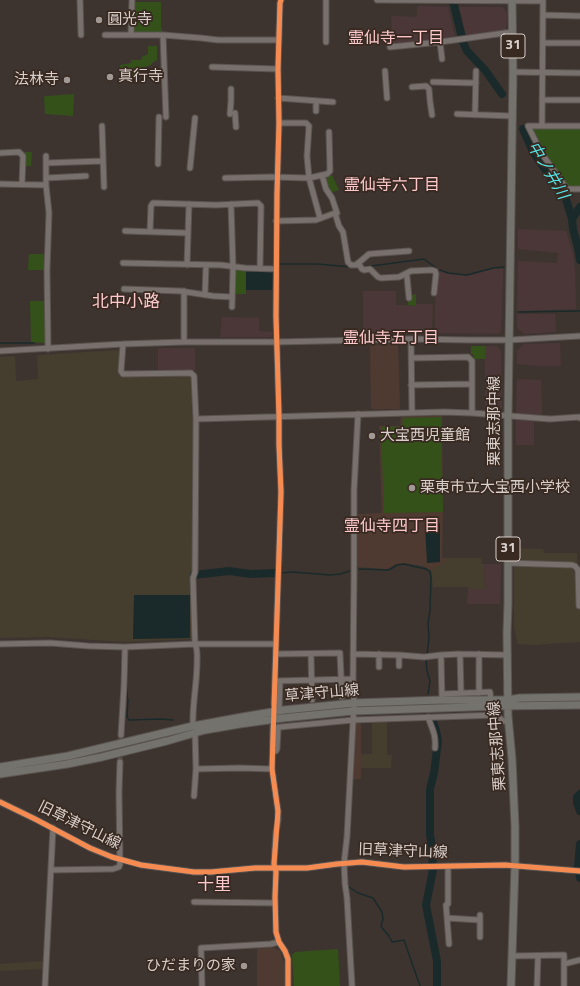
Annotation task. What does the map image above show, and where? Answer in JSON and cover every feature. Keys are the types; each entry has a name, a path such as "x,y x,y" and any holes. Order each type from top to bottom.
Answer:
{"main road":[{"name":"栗東志那中線","path":"511,986 515,865 514,789 508,703 507,625 508,416 513,72 512,1"},
{"name":"草津守山線","path":"0,767 68,756 194,729 242,716 279,711 354,707 500,706 520,698 580,696"},
{"name":"草津守山線","path":"0,774 102,757 167,741 194,729 240,724 354,707 442,697 508,703 580,705"}],"street":[{"path":"80,0 81,35"},
{"path":"132,0 132,34"},
{"path":"279,711 276,644 282,492 278,445 279,416 276,342 276,193 278,177 278,69 280,0"},
{"path":"326,0 326,42"},
{"path":"377,0 543,1 542,126"},
{"path":"543,15 580,16"},
{"path":"390,47 512,32"},
{"path":"105,35 132,34 218,40 279,40"},
{"path":"163,35 166,117"},
{"path":"440,42 442,59"},
{"path":"543,43 580,43"},
{"path":"212,67 278,69"},
{"path":"385,71 387,98"},
{"path":"475,115 476,71"},
{"path":"513,72 580,73"},
{"path":"433,82 476,83"},
{"path":"412,87 426,86 429,89 432,115"},
{"path":"230,89 232,113 236,127"},
{"path":"278,98 333,102"},
{"path":"542,100 580,100"},
{"path":"316,101 316,111"},
{"path":"457,114 512,116"},
{"path":"158,164 159,117"},
{"path":"190,168 195,118"},
{"path":"279,123 306,123 308,126 307,156 309,178 320,218"},
{"path":"102,126 104,187"},
{"path":"580,126 528,126 542,154 567,189 580,189"},
{"path":"225,178 309,178 326,174 330,171 329,132"},
{"path":"0,153 19,152 23,156 22,184"},
{"path":"46,156 48,213 48,348"},
{"path":"46,163 102,161"},
{"path":"322,175 326,190 332,198 337,212 335,213 339,226 343,232 348,262 356,265 369,254 409,251"},
{"path":"46,178 86,176"},
{"path":"0,184 46,185"},
{"path":"150,232 151,206 153,204 258,203 261,206 260,268"},
{"path":"188,265 189,204"},
{"path":"231,204 233,267 232,307"},
{"path":"276,220 316,220 335,213"},
{"path":"125,231 188,233"},
{"path":"123,263 221,265 276,269"},
{"path":"358,263 362,269 370,269 381,278 398,277 411,271 435,271 434,293"},
{"path":"205,295 206,265"},
{"path":"405,274 407,277 408,298"},
{"path":"124,289 184,291 213,296 232,297"},
{"path":"184,291 184,342"},
{"path":"0,352 48,348 184,342 276,342 411,339 509,340 580,336"},
{"path":"411,339 412,413"},
{"path":"123,344 121,371 123,374 191,373 194,376 196,419 195,572 193,578 195,644 197,648 196,687 194,698 196,769 194,796"},
{"path":"411,358 468,357 472,361 472,413"},
{"path":"411,385 472,384"},
{"path":"196,419 444,412 550,419 580,418"},
{"path":"352,986 344,863 347,837 354,707 354,490 358,414"},
{"path":"508,564 575,566 578,570 579,606"},
{"path":"0,644 50,643 124,647 195,644 276,644"},
{"path":"121,735 124,686 124,647"},
{"path":"276,654 340,653 342,697"},
{"path":"311,654 312,700"},
{"path":"353,654 426,657 460,654 508,655"},
{"path":"379,654 379,667"},
{"path":"460,654 461,693"},
{"path":"478,654 479,692"},
{"path":"399,655 399,666"},
{"path":"441,655 442,697 461,693 490,692 491,701"},
{"path":"277,681 353,679"},
{"path":"274,704 277,681"},
{"path":"273,751 276,751 277,749 278,727 280,726 353,720 496,715 503,720 509,721"},
{"path":"428,717 436,740 435,748"},
{"path":"273,726 272,768 278,811 274,864 276,872 276,932 279,942 288,959 288,986"},
{"path":"51,870 113,869 119,867 120,762"},
{"path":"196,769 272,768"},
{"name":"旧草津守山線","path":"0,802 90,848 120,860 141,865 194,872 255,868 307,868 362,862 404,867 515,865 578,870"},
{"path":"45,986 53,828"},
{"path":"448,866 448,904 446,905 449,944"},
{"path":"194,902 275,903"},
{"path":"447,918 480,917 480,937"},
{"path":"202,986 201,948 271,944 279,942"},
{"path":"512,956 564,955 564,986"},
{"path":"537,986 538,956"},
{"path":"564,964 580,960"}],"shaded area":[{"path":"417,6 448,7 455,37 392,45 390,43 390,34 392,30 391,16 417,17"},
{"path":"459,7 502,7 507,13 506,31 466,35"},
{"path":"518,229 566,231 573,254 576,309 517,311 518,261 557,263 558,253 518,249"},
{"path":"494,269 503,269 501,331 498,334 435,333 435,304 439,271 467,276"},
{"path":"246,270 273,272 272,290 246,290"},
{"path":"363,291 396,291 396,305 415,306 416,304 433,304 432,333 363,334"},
{"path":"517,314 555,314 556,332 524,334 517,327"},
{"path":"222,317 259,318 259,331 273,332 273,334 270,337 220,337"},
{"path":"560,343 561,366 517,364 517,351 524,344"},
{"path":"398,344 400,409 371,409 370,345"},
{"path":"485,346 497,346 501,351 502,408 485,408"},
{"path":"158,348 195,348 195,370 158,371"},
{"path":"120,350 119,376 191,376 192,416 195,429 192,494 193,569 190,575 193,639 123,642 49,637 0,638 0,357 15,356 16,381 38,379 37,355"},
{"path":"517,379 541,380 542,415 516,413"},
{"name":"栗東市立大宝西小学校","path":"442,415 442,558 445,558 445,562 431,570 424,566 403,563 396,564 385,569 358,567 358,514 382,513 379,426 400,426 401,417"},
{"path":"516,419 534,420 534,445 516,445"},
{"path":"428,523 440,523 440,562 427,563 425,526"},
{"path":"515,548 543,549 544,553 577,553 577,563 514,561"},
{"path":"445,558 481,558 482,564 484,564 485,589 468,589 468,587 433,587 431,570 445,562"},
{"path":"484,564 501,564 500,604 467,604 468,589 485,589"},
{"path":"514,566 571,567 574,570 576,606 580,607 580,642 537,645 517,644 514,627"},
{"path":"134,595 190,595 190,638 133,639"},
{"path":"355,721 361,721 361,779 353,779"},
{"path":"372,721 387,721 387,755 392,755 391,768 361,768 361,754 372,754"},
{"path":"270,946 280,951 284,964 285,986 257,986 257,947"},
{"path":"44,961 43,969 0,971 0,964"}],"green space":[{"path":"134,2 161,2 161,28 163,33 134,32"},
{"path":"148,46 157,46 157,60 151,65 142,68 142,75 124,76 123,73 120,73 120,65 131,63 131,60 141,60 142,57 148,54"},
{"path":"74,94 73,116 45,114 44,97"},
{"path":"534,128 580,129 580,188 567,187 545,156 533,130"},
{"path":"25,152 32,152 31,166 25,166"},
{"path":"332,175 339,190 330,193 324,179 325,177"},
{"path":"29,254 45,254 44,270 28,270"},
{"path":"238,270 246,270 246,294 235,294 235,272"},
{"path":"416,294 415,306 408,305 408,299 412,299 412,295"},
{"path":"30,301 45,301 45,343 31,342"},
{"path":"471,346 485,346 485,359 474,359 474,355 471,354"},
{"path":"441,417 443,512 384,513 381,427 402,427 403,418"},
{"path":"338,949 340,986 294,986 292,955 295,952"}],"waterway":[{"name":"中ノ井川","path":"452,0 463,42 467,51 485,70 502,94"},
{"name":"中ノ井川","path":"523,129 533,152 566,199 572,219 580,260"},
{"path":"572,219 580,207"},
{"path":"364,267 424,259 436,268"},
{"path":"279,264 318,264 351,267"},
{"path":"440,270 448,273 467,275 493,268 504,267"},
{"path":"518,312 580,311"},
{"path":"0,343 34,343"},
{"path":"359,569 389,570 397,565 404,564 426,569 430,572 430,611 427,655"},
{"path":"194,575 229,571 251,574 275,573"},
{"path":"281,573 293,572 330,575 350,571"},
{"path":"50,641 64,642"},
{"path":"82,643 98,644"},
{"path":"127,653 127,717 129,720 173,720"},
{"path":"426,659 430,681 428,694"},
{"path":"432,718 438,741 434,773 430,789 430,835 433,870 426,905 437,961 437,986"},
{"path":"580,794 577,797 577,803 580,811"},
{"path":"580,844 578,867 580,878"},
{"path":"349,887 358,893 373,898 382,912 383,919 381,926 392,942 404,940 420,986"}],"tunnel":[{"path":"120,762 121,735"}],"cycle path":[{"path":"281,0 278,69 279,123 276,316 281,492 272,769 278,811 274,864 276,872 276,932 279,942 288,959 288,986"},
{"path":"0,802 90,848 112,857 141,865 194,872 255,868 307,868 362,862 404,867 505,865 580,871"}],"place":[{"name":"圓光寺","path":"99,20"},
{"name":"真行寺","path":"110,77"},
{"name":"法林寺","path":"67,80"},
{"name":"大宝西児童館","path":"372,436"},
{"name":"栗東市立大宝西小学校","path":"412,488"},
{"name":"ひだまりの家","path":"244,966"}],"district":[{"name":"霊仙寺一丁目","path":"396,39"},
{"name":"霊仙寺六丁目","path":"392,186"},
{"name":"北中小路","path":"126,303"},
{"name":"霊仙寺五丁目","path":"391,339"},
{"name":"霊仙寺四丁目","path":"392,527"},
{"name":"十里","path":"214,886"}]}
